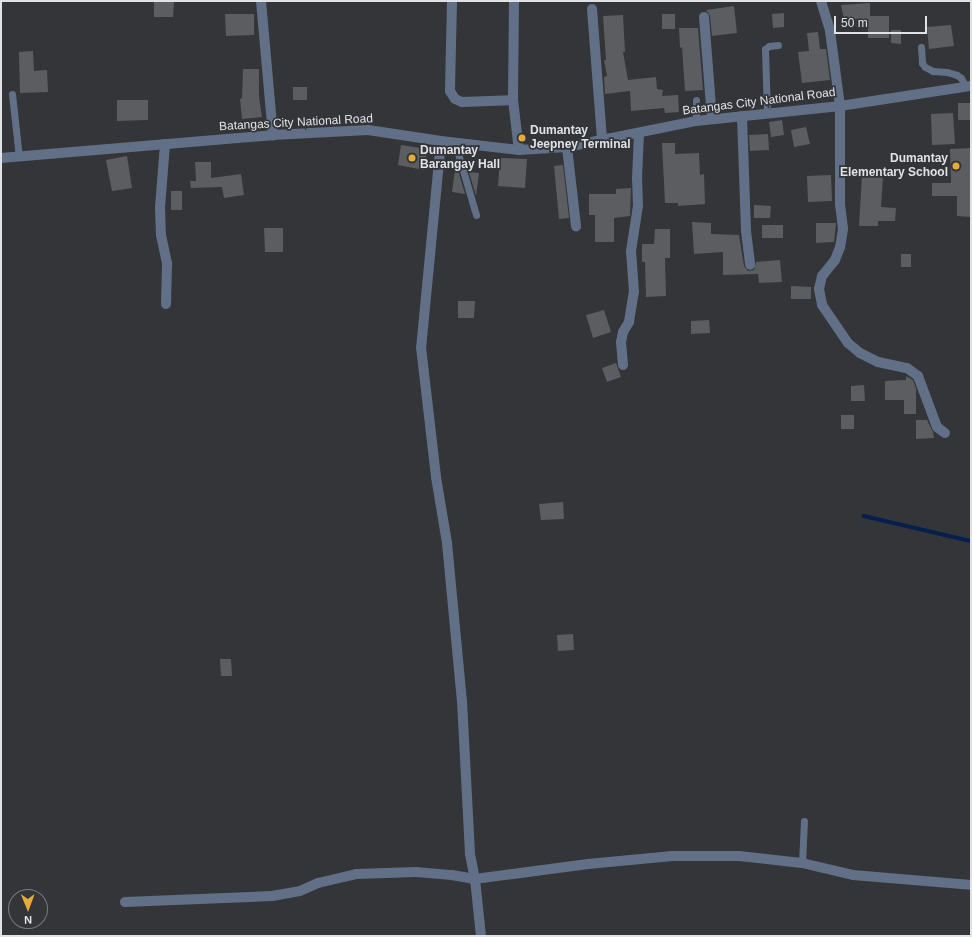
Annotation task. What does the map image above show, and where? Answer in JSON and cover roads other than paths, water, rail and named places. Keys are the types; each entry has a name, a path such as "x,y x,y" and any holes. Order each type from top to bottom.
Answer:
{"street":[{"path":"261,1 273,135"},
{"path":"452,1 450,91 455,99 462,102 513,100"},
{"path":"514,1 513,100 519,150"},
{"path":"821,1 830,31 840,106 840,204 843,228 840,247 835,260 822,276 819,289 822,305 848,343 860,353 878,362 907,368 918,376 934,422 937,427 945,433"},
{"path":"592,9 602,139"},
{"path":"704,17 712,119"},
{"name":"Batangas City National Road","path":"1,158 273,135 368,130 456,143 519,150 567,147 696,121 840,106 968,86"},
{"path":"742,116 746,231 750,265"},
{"path":"623,365 621,342 623,332 629,322 634,292 631,251 638,206 637,178 639,133"},
{"path":"441,141 421,347 436,477 448,551 462,701 470,854 475,879 481,936"},
{"path":"165,144 160,208 161,235 167,264 166,304"},
{"path":"567,147 576,226"},
{"path":"125,902 272,896 300,891 318,883 356,874 416,872 475,879 588,864 673,856 739,856 802,863 853,875 971,885"}],"lane":[{"path":"767,113 765,48 778,45"},
{"path":"921,47 922,63 925,67 933,71 957,75 968,86"},
{"path":"12,94 19,157"},
{"path":"696,100 696,121"},
{"path":"456,143 476,215"},
{"path":"802,863 804,821"}],"waterway":[{"path":"864,516 971,541"}],"place":[{"name":"Dumantay Jeepney Terminal","path":"522,138"},
{"name":"Dumantay Barangay Hall","path":"412,158"},
{"name":"Dumantay Elementary School","path":"956,166"}]}
